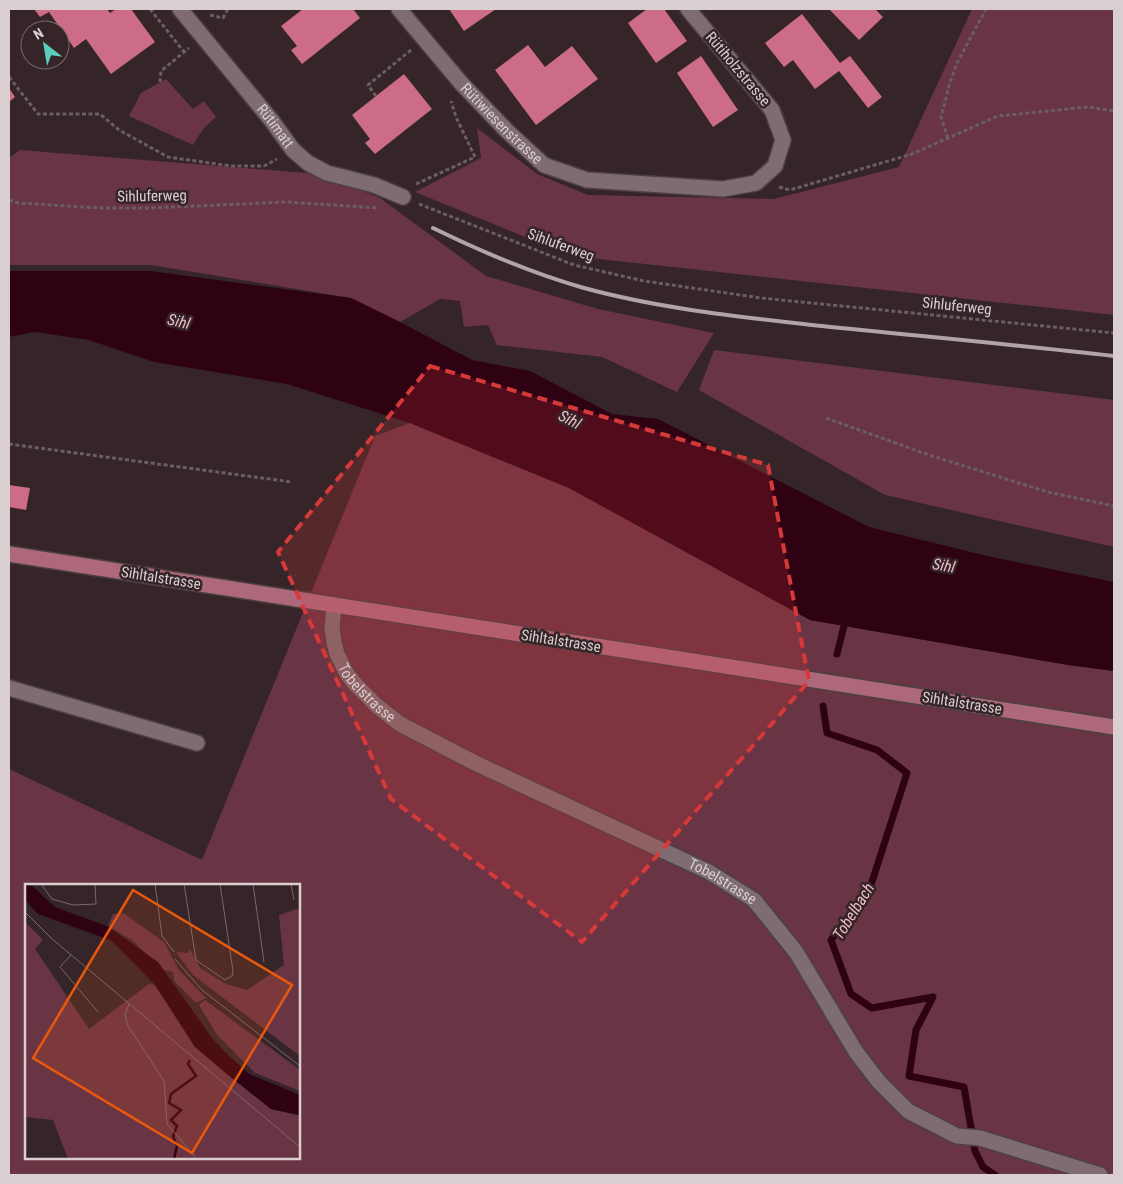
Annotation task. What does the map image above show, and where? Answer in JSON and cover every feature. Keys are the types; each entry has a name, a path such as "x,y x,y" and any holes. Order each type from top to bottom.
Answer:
{"main road":[{"name":"Sihltalstrasse","path":"9,554 1114,727"}],"street":[{"name":"Rütimatt","path":"180,9 293,150 308,163 328,173 374,185 403,198"},
{"name":"Rütiwiesenstrasse","path":"399,9 461,82 506,130 544,165 587,180 723,189 756,183"},
{"name":"Rütiholzstrasse","path":"688,9 772,110 783,140 775,166 756,183"},
{"name":"Tobelstrasse","path":"334,605 332,628 337,654 347,674 377,706 400,724 475,764 709,872 754,900 796,952 856,1052 879,1082 908,1111 957,1136 974,1138 1100,1175"},
{"path":"9,688 197,743"}],"path":[{"path":"150,9 184,52"},
{"path":"948,138 941,117 950,82 957,64 986,9"},
{"path":"160,82 161,72 204,37"},
{"path":"376,96 368,85 410,50"},
{"path":"9,76 38,114 100,114 119,130 168,157 231,166 264,166 293,150"},
{"path":"403,198 417,183 475,157 456,117 449,93"},
{"path":"756,183 790,190 912,154 998,116 1088,107 1114,111"},
{"name":"Sihluferweg","path":"9,200 19,203 99,208 150,208 287,202 369,208 389,207 403,198 484,228 574,265 644,281 762,298 1114,333"},
{"path":"826,418 929,456 1048,492 1114,506"},
{"path":"9,444 292,482"}],"highlighted area":[{"path":"430,366 768,465 809,681 582,942 391,799 278,552"}],"shaded area":[{"path":"972,9 1114,9 1114,315 572,256 415,192 481,158 477,128 537,174 588,195 774,199 899,167"},
{"path":"166,79 193,109 204,101 216,117 203,129 193,145 129,116 141,93"},
{"path":"20,150 319,174 380,198 486,276 598,309 714,333 677,392 602,357 497,345 488,325 464,327 460,301 440,299 400,322 351,298 151,265 9,265 9,158"},
{"path":"714,350 1114,400 1114,547 885,495 699,390"},
{"path":"410,423 569,488 810,620 1068,665 1114,671 1114,1175 9,1175 9,769 202,860 375,436"}],"water":[{"name":"Sihl","path":"9,271 151,271 351,298 472,360 530,371 612,414 658,419 869,527 987,556 1114,582 1114,671 1068,665 810,620 569,488 410,423 287,384 154,362 89,340 35,332 9,337"}],"building":[{"path":"34,9 107,9 110,13 116,9 131,9 155,42 111,74 86,39 74,48 70,42 70,20 55,20 49,12 40,17"},
{"path":"303,9 353,9 360,18 302,64 291,50 297,46 281,26"},
{"path":"449,9 496,9 464,31"},
{"path":"647,9 664,9 687,41 656,63 628,23"},
{"path":"829,9 878,9 876,10 883,17 859,40"},
{"path":"802,14 840,63 850,56 882,97 868,108 839,71 815,89 793,60 784,67 765,43"},
{"path":"528,45 545,67 572,46 598,79 536,125 495,70"},
{"path":"701,56 738,110 713,127 677,73"},
{"path":"404,74 432,109 375,154 365,143 370,139 352,115"},
{"path":"9,88 15,97 9,102"},
{"path":"9,485 30,488 26,510 9,507"}],"waterway":[{"name":"Tobelbach","path":"837,654 846,618"},
{"name":"Tobelbach","path":"823,706 827,733 877,750 907,773 870,888 831,940 851,994 872,1008 933,997 916,1030 909,1076 964,1087 975,1151 983,1167 995,1175"}],"railway":[{"path":"433,228 488,254 545,276 642,302 822,326 1114,356"}]}
